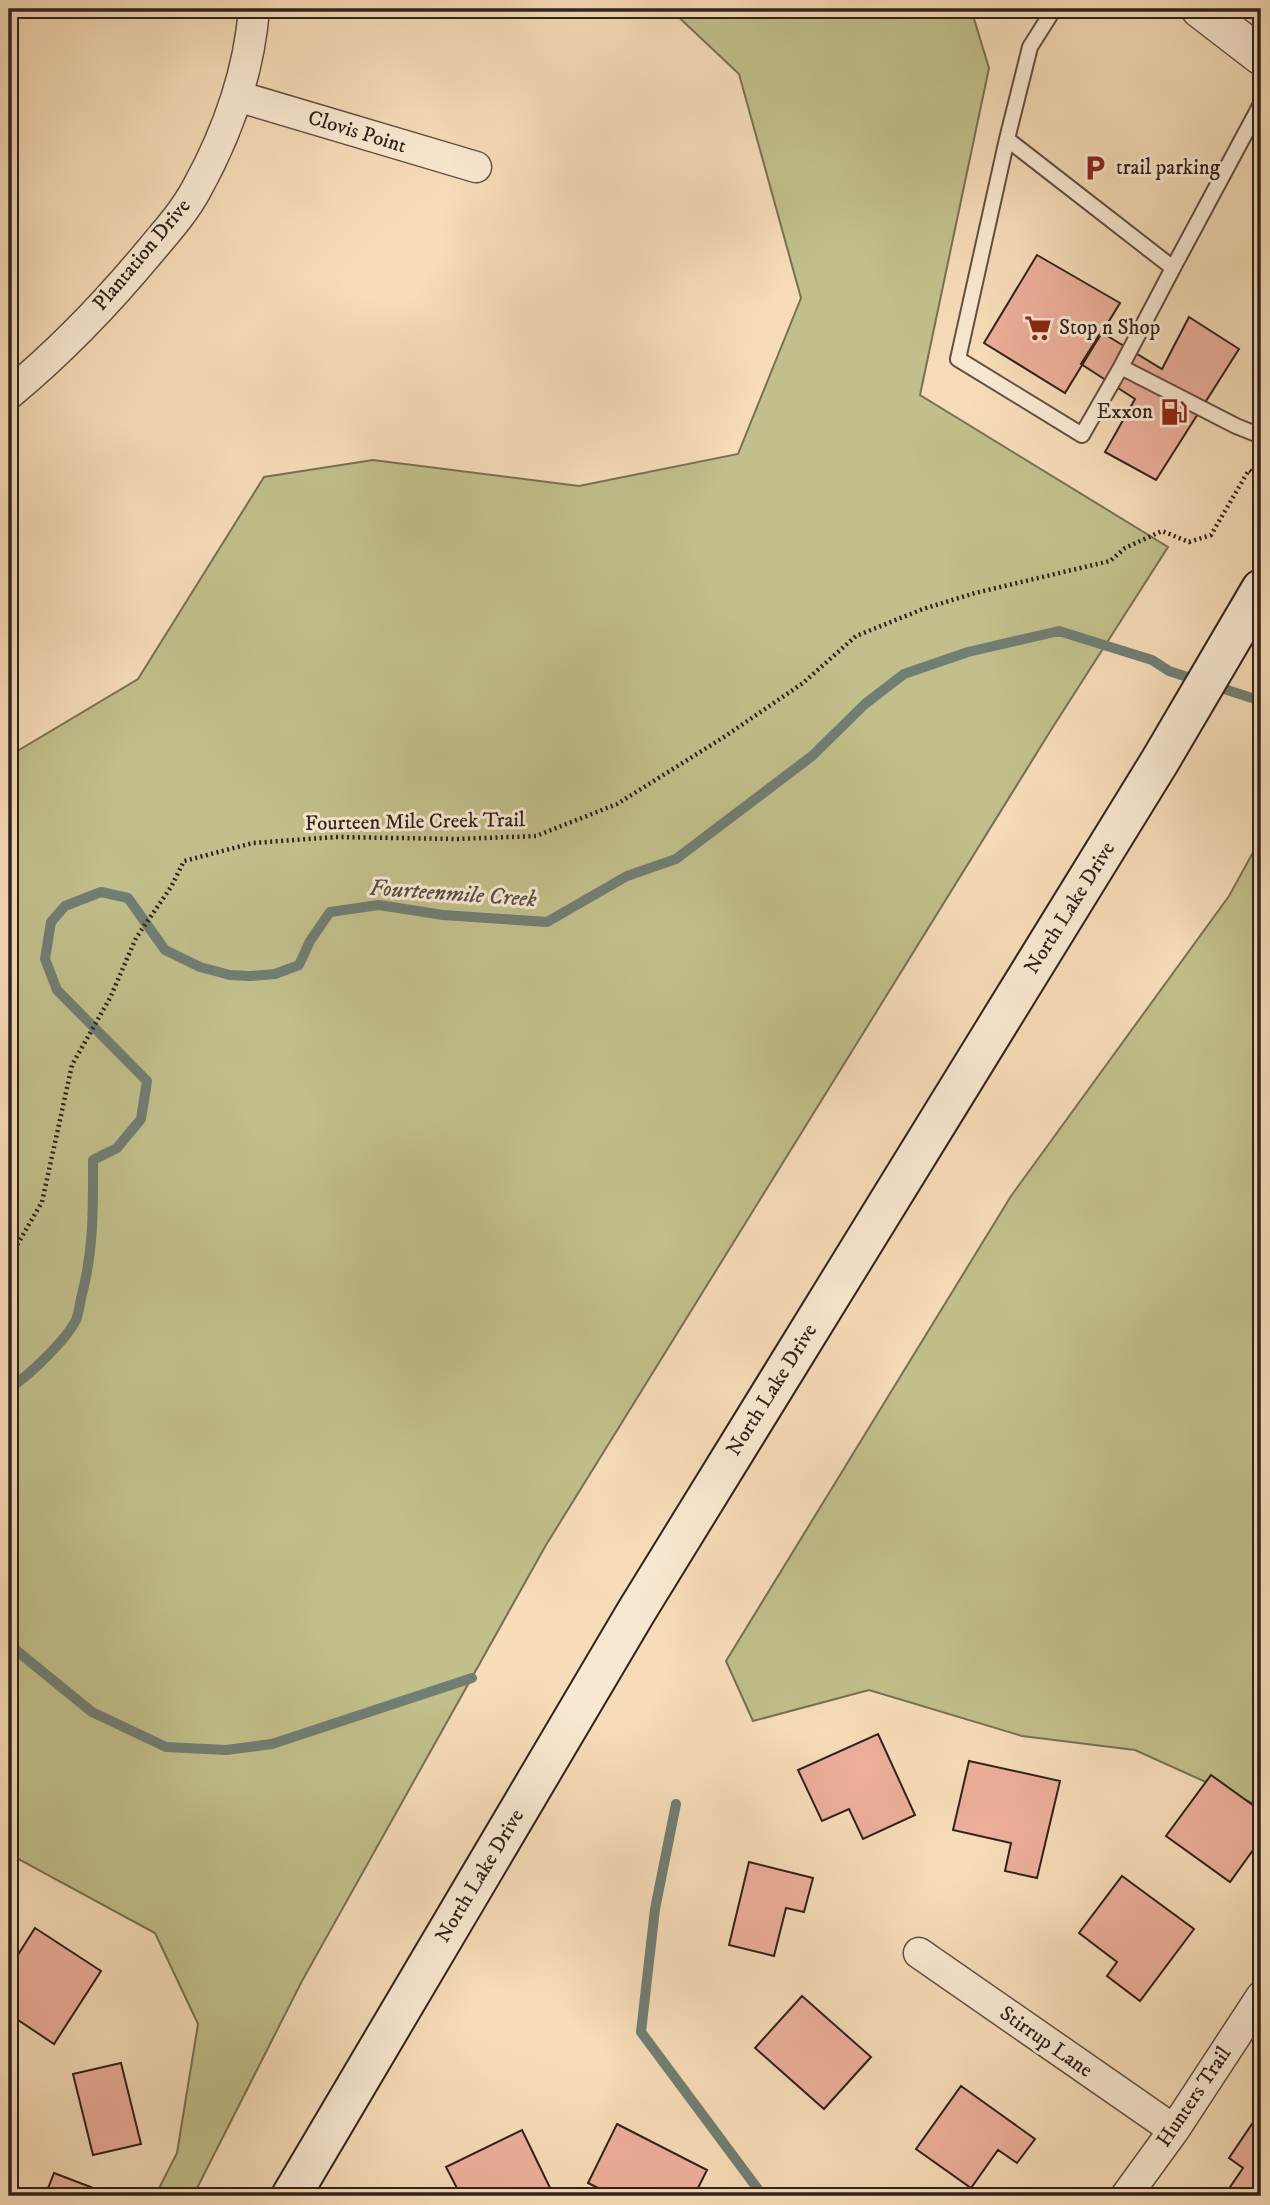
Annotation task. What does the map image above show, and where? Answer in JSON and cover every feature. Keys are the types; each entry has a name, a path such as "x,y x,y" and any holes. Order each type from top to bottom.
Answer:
{"main road":[{"name":"North Lake Drive","path":"292,2196 636,1612 1160,761 1261,589"}],"street":[{"name":"Plantation Drive","path":"9,394 37,370 118,289 175,221 195,192 226,129 237,96 251,42 254,9"},
{"path":"1200,9 1261,56"},
{"name":"Clovis Point","path":"237,96 476,167"},
{"name":"Stirrup Lane","path":"919,1954 1174,2130"},
{"name":"Hunters Trail","path":"1126,2196 1174,2130 1261,1997"}],"lane":[{"path":"1054,9 1030,47 958,359 1082,435 1121,368 1261,104"},
{"path":"1007,139 1173,268"},
{"path":"1121,368 1261,436"}],"path":[{"name":"Fourteen Mile Creek Trail","path":"9,1259 42,1202 72,1065 110,998 136,937 171,887 184,861 253,843 336,837 457,839 536,836 617,804 713,744 803,683 856,636 923,609 975,593 1110,561 1125,548 1162,531 1189,542 1212,535 1249,470 1261,479"}],"shaded area":[{"path":"670,9 971,9 989,68 920,395 1168,547 1051,730 546,1545 302,1981 193,2196 155,2196 177,2153 198,2024 155,1933 9,1854 9,756 138,679 264,477 373,460 579,486 738,454 801,298 739,74"},
{"path":"1261,838 1261,1807 1135,1750 1022,1736 869,1690 753,1721 726,1661 1011,1196 1229,896"}],"building":[{"path":"1037,255 1120,303 1065,393 984,343"},
{"path":"1189,317 1239,349 1156,480 1105,452 1135,399 1081,364 1101,332 1162,369"},
{"path":"878,1734 915,1815 863,1839 849,1809 822,1821 798,1770"},
{"path":"969,1761 1060,1781 1037,1878 1005,1871 1011,1843 953,1830"},
{"path":"1211,1775 1261,1811 1261,1839 1230,1882 1166,1836"},
{"path":"749,1862 813,1878 804,1912 786,1908 774,1956 729,1945"},
{"path":"1122,1876 1194,1929 1140,2001 1107,1976 1117,1962 1079,1933"},
{"path":"35,1928 101,1971 54,2044 9,2014 9,1969"},
{"path":"802,1996 871,2057 824,2109 755,2048"},
{"path":"121,2063 141,2144 93,2155 73,2074"},
{"path":"961,2086 1035,2139 1017,2163 998,2150 971,2188 916,2149"},
{"path":"617,2124 707,2170 694,2196 614,2196 588,2183"},
{"path":"1252,2124 1261,2130 1261,2196 1224,2196 1243,2168 1229,2158"},
{"path":"522,2130 554,2196 461,2196 446,2167"},
{"path":"54,2173 114,2196 45,2196"}],"waterway":[{"name":"Fourteenmile Creek","path":"9,1388 46,1357 76,1320 91,1244 93,1160 117,1148 141,1119 147,1081 57,990 45,959 51,922 65,906 101,892 128,898 165,950 200,967 230,975 250,976 275,974 299,965 310,941 330,912 379,905 443,915 547,922 627,876 676,859 812,756 865,704 904,674 968,652 1059,631 1152,660 1169,671 1261,701"},
{"path":"9,1638 17,1651 92,1712 166,1747 226,1750 272,1744 472,1678"},
{"path":"676,1804 655,1909 641,2032 763,2196"}],"place":[{"name":"trail parking","path":"1095,168"},
{"name":"Stop n Shop","path":"1038,328"},
{"name":"Exxon","path":"1174,412"}]}
